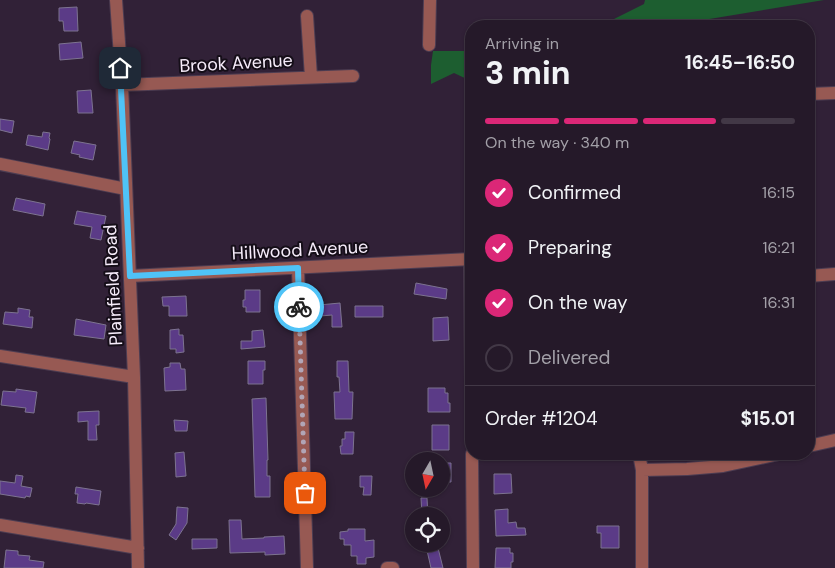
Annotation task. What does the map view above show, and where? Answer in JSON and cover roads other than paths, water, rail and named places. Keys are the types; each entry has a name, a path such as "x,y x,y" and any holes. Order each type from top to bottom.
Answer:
{"street":[{"name":"Plainfield Road","path":"116,0 122,85 134,377 138,568"},
{"path":"429,45 430,0"},
{"path":"307,16 311,77"},
{"name":"Brook Avenue","path":"122,85 353,76"},
{"path":"815,94 835,93"},
{"path":"0,164 126,189"},
{"name":"Hillwood Avenue","path":"130,276 465,259"},
{"path":"298,268 307,568"},
{"path":"815,276 835,274"},
{"path":"0,356 134,377"},
{"path":"815,445 835,440"},
{"path":"472,460 473,568"},
{"path":"640,460 642,470 642,568"},
{"path":"642,470 704,468 752,460"},
{"path":"0,525 138,548"},
{"path":"387,568 392,568"}]}
